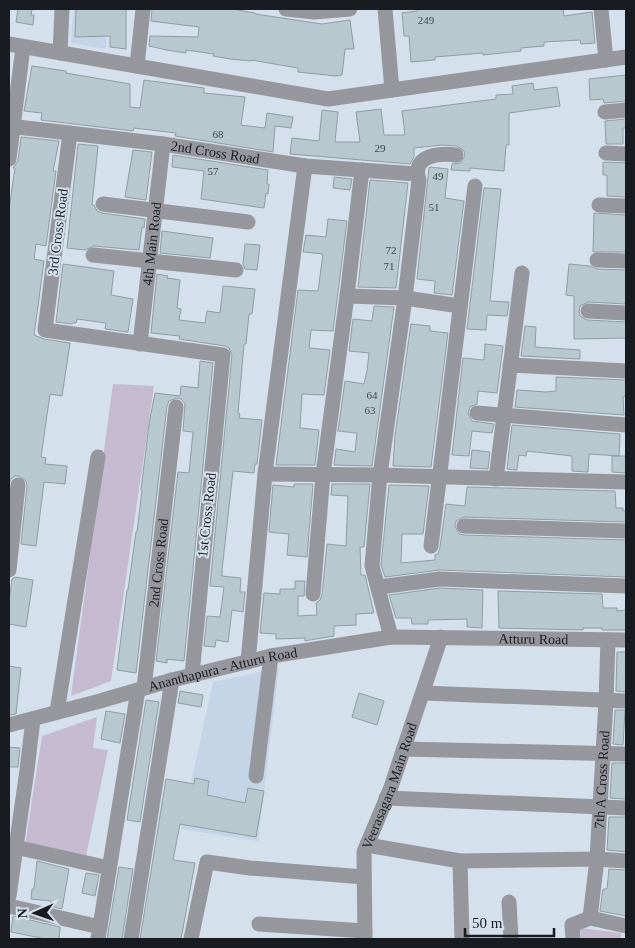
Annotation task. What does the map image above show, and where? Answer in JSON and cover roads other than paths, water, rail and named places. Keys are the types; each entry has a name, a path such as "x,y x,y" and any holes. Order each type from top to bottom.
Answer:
{"street":[{"path":"60,53 62,9"},
{"path":"137,66 143,9"},
{"path":"286,9 314,11 350,9"},
{"path":"385,9 392,90"},
{"path":"601,9 606,60"},
{"path":"9,159 16,46 328,99 626,57"},
{"path":"605,112 626,110"},
{"name":"2nd Cross Road","path":"11,126 163,144 305,166 417,174"},
{"name":"3rd Cross Road","path":"70,133 45,330 140,344"},
{"name":"4th Main Road","path":"140,344 163,144"},
{"path":"606,153 626,154"},
{"path":"391,637 372,566 380,475 405,298 419,180 417,174 422,160 426,158 441,154 456,155"},
{"path":"248,662 265,474 305,166"},
{"path":"313,594 323,474 362,170"},
{"path":"431,546 475,186"},
{"path":"103,204 248,222"},
{"path":"599,205 626,206"},
{"path":"93,255 236,270"},
{"path":"597,260 626,261"},
{"path":"496,479 522,273"},
{"path":"347,296 405,298 460,306"},
{"path":"588,311 626,313"},
{"name":"1st Cross Road","path":"140,344 223,355 192,675"},
{"path":"510,366 626,371"},
{"name":"2nd Cross Road","path":"99,933 141,689 176,406"},
{"path":"477,413 626,425"},
{"path":"57,712 98,458"},
{"path":"265,474 380,475 626,482"},
{"path":"9,570 18,485"},
{"path":"464,526 626,531"},
{"path":"378,587 440,579 626,586"},
{"name":"Ananthapura - Atturu Road","path":"9,725 172,680 271,656 391,637 442,637"},
{"name":"Atturu Road","path":"442,637 626,640"},
{"name":"Veerasagara Main Road","path":"365,935 364,852 404,749 442,637"},
{"name":"7th A Cross Road","path":"590,918 597,859 608,640"},
{"path":"256,776 271,656"},
{"path":"131,939 172,680"},
{"path":"424,693 626,701"},
{"path":"9,896 33,718"},
{"path":"404,749 626,754"},
{"path":"386,798 626,808"},
{"path":"367,845 460,861 597,859 626,861"},
{"path":"15,847 109,868"},
{"path":"460,861 462,939"},
{"path":"191,939 207,862 250,868 364,877"},
{"path":"509,902 511,939"},
{"path":"9,906 99,933"},
{"path":"573,939 572,925 590,918 626,926"},
{"path":"259,924 365,935"}]}
